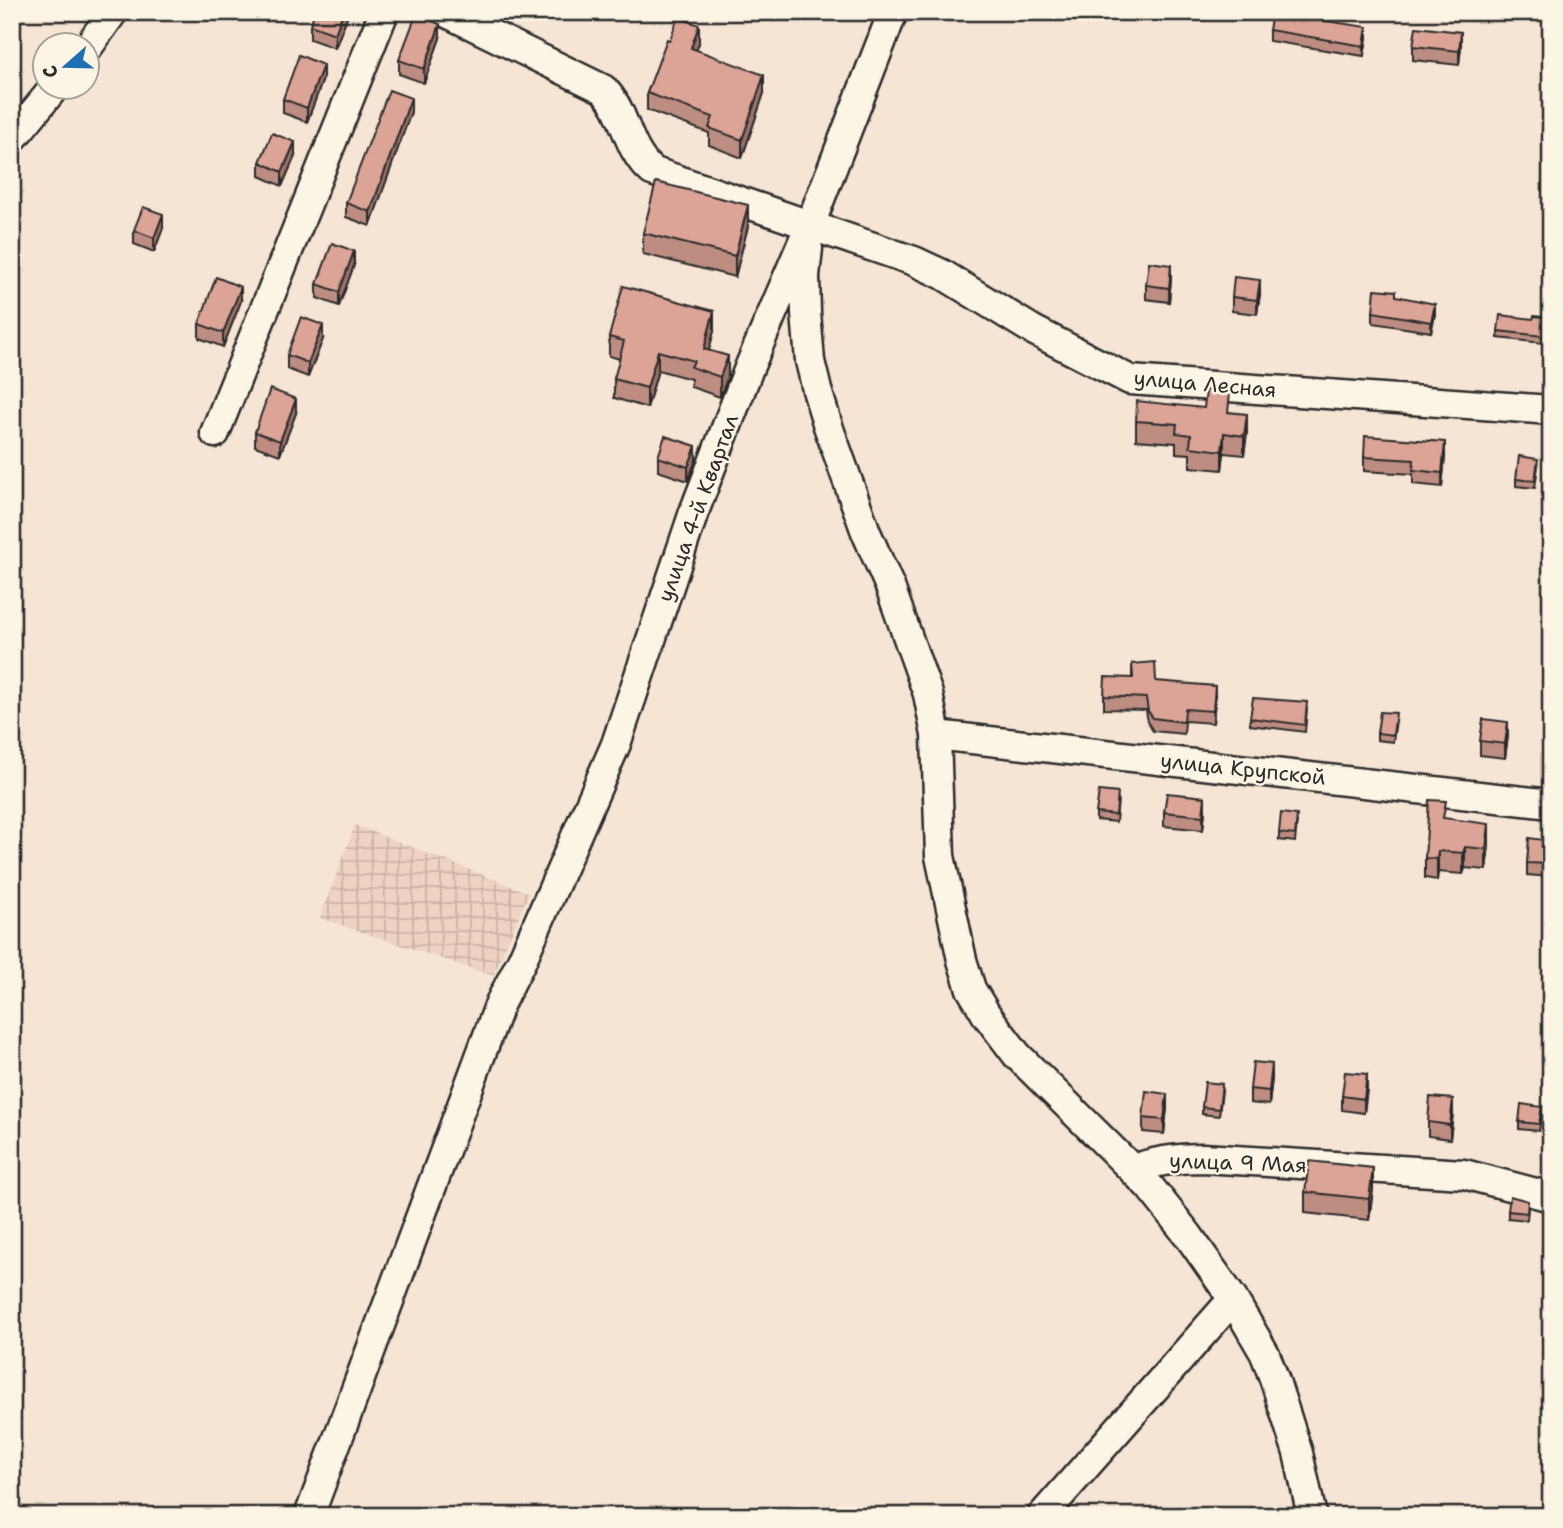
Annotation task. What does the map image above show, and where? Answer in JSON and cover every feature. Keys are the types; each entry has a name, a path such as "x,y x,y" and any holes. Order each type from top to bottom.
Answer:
{"street":[{"path":"99,32 113,12"},
{"path":"215,433 384,12"},
{"name":"улица Лесная","path":"445,12 603,89 615,104 640,161 652,171 874,246 942,274 1033,330 1130,380 1551,410"},
{"name":"улица 4-й Квартал","path":"309,1516 500,1003 522,960 616,744 694,512 749,368 810,225 893,12"},
{"path":"12,139 42,102"},
{"path":"810,225 805,275 810,361 828,426 928,694 936,735 940,856 956,938 971,989 1017,1055 1134,1169 1188,1235 1233,1299 1268,1363 1298,1453 1312,1516"},
{"name":"улица Крупской","path":"936,735 1551,804"},
{"name":"улица 9 Мая","path":"1134,1169 1151,1162 1203,1158 1464,1174 1551,1197"},
{"path":"1042,1516 1233,1299"}],"shaded area":[{"path":"355,825 529,893 493,976 320,918"}],"building":[{"path":"315,12 343,12 335,34 310,25"},
{"path":"1272,13 1367,27 1364,46 1269,30"},
{"path":"416,15 440,24 424,69 399,60"},
{"path":"678,17 699,25 691,48 764,75 742,140 709,128 713,117 647,93"},
{"path":"1416,27 1461,32 1459,51 1413,46"},
{"path":"299,55 323,65 307,108 283,99"},
{"path":"389,90 411,98 370,212 346,203"},
{"path":"272,133 295,142 282,172 260,162"},
{"path":"656,182 748,205 735,256 643,233"},
{"path":"143,207 163,214 154,238 134,230"},
{"path":"332,243 354,251 339,292 317,284"},
{"path":"1149,262 1171,265 1169,288 1146,285"},
{"path":"216,277 241,287 223,333 199,324"},
{"path":"1234,277 1260,280 1257,300 1232,297"},
{"path":"623,286 714,311 704,349 728,356 720,377 691,367 694,361 658,351 647,388 614,379 624,341 609,337"},
{"path":"1375,289 1396,291 1396,296 1435,304 1431,322 1373,312"},
{"path":"1500,315 1551,318 1551,337 1498,331"},
{"path":"301,317 323,325 308,363 287,355"},
{"path":"270,389 296,399 280,441 255,432"},
{"path":"1206,390 1230,393 1228,412 1247,414 1244,436 1224,433 1222,451 1190,447 1191,435 1176,433 1177,424 1136,421 1137,401 1204,408"},
{"path":"665,436 696,446 688,467 658,457"},
{"path":"1365,436 1445,442 1442,473 1413,470 1414,460 1364,457"},
{"path":"1519,456 1538,459 1535,481 1516,479"},
{"path":"1155,662 1156,681 1215,686 1213,711 1185,709 1184,722 1153,718 1148,711 1146,698 1104,696 1105,677 1133,678 1132,664"},
{"path":"1253,698 1307,702 1305,725 1250,718"},
{"path":"1380,712 1396,713 1393,735 1377,733"},
{"path":"1483,719 1508,722 1505,744 1480,741"},
{"path":"1099,791 1118,793 1116,815 1096,813"},
{"path":"1167,793 1205,797 1203,816 1164,812"},
{"path":"1429,800 1446,801 1443,818 1489,824 1486,849 1465,847 1463,853 1438,851 1437,859 1425,858"},
{"path":"1281,813 1297,815 1295,835 1279,833"},
{"path":"1529,838 1551,841 1551,864 1527,863"},
{"path":"1253,1062 1272,1064 1269,1091 1250,1089"},
{"path":"1345,1072 1367,1074 1364,1099 1342,1096"},
{"path":"1205,1082 1222,1084 1219,1109 1202,1107"},
{"path":"1146,1091 1167,1094 1164,1120 1143,1118"},
{"path":"1430,1097 1453,1099 1450,1125 1428,1122"},
{"path":"1521,1104 1542,1107 1539,1124 1519,1122"},
{"path":"1309,1161 1373,1168 1369,1199 1305,1192"},
{"path":"1510,1196 1528,1201 1527,1213 1508,1211"}]}
